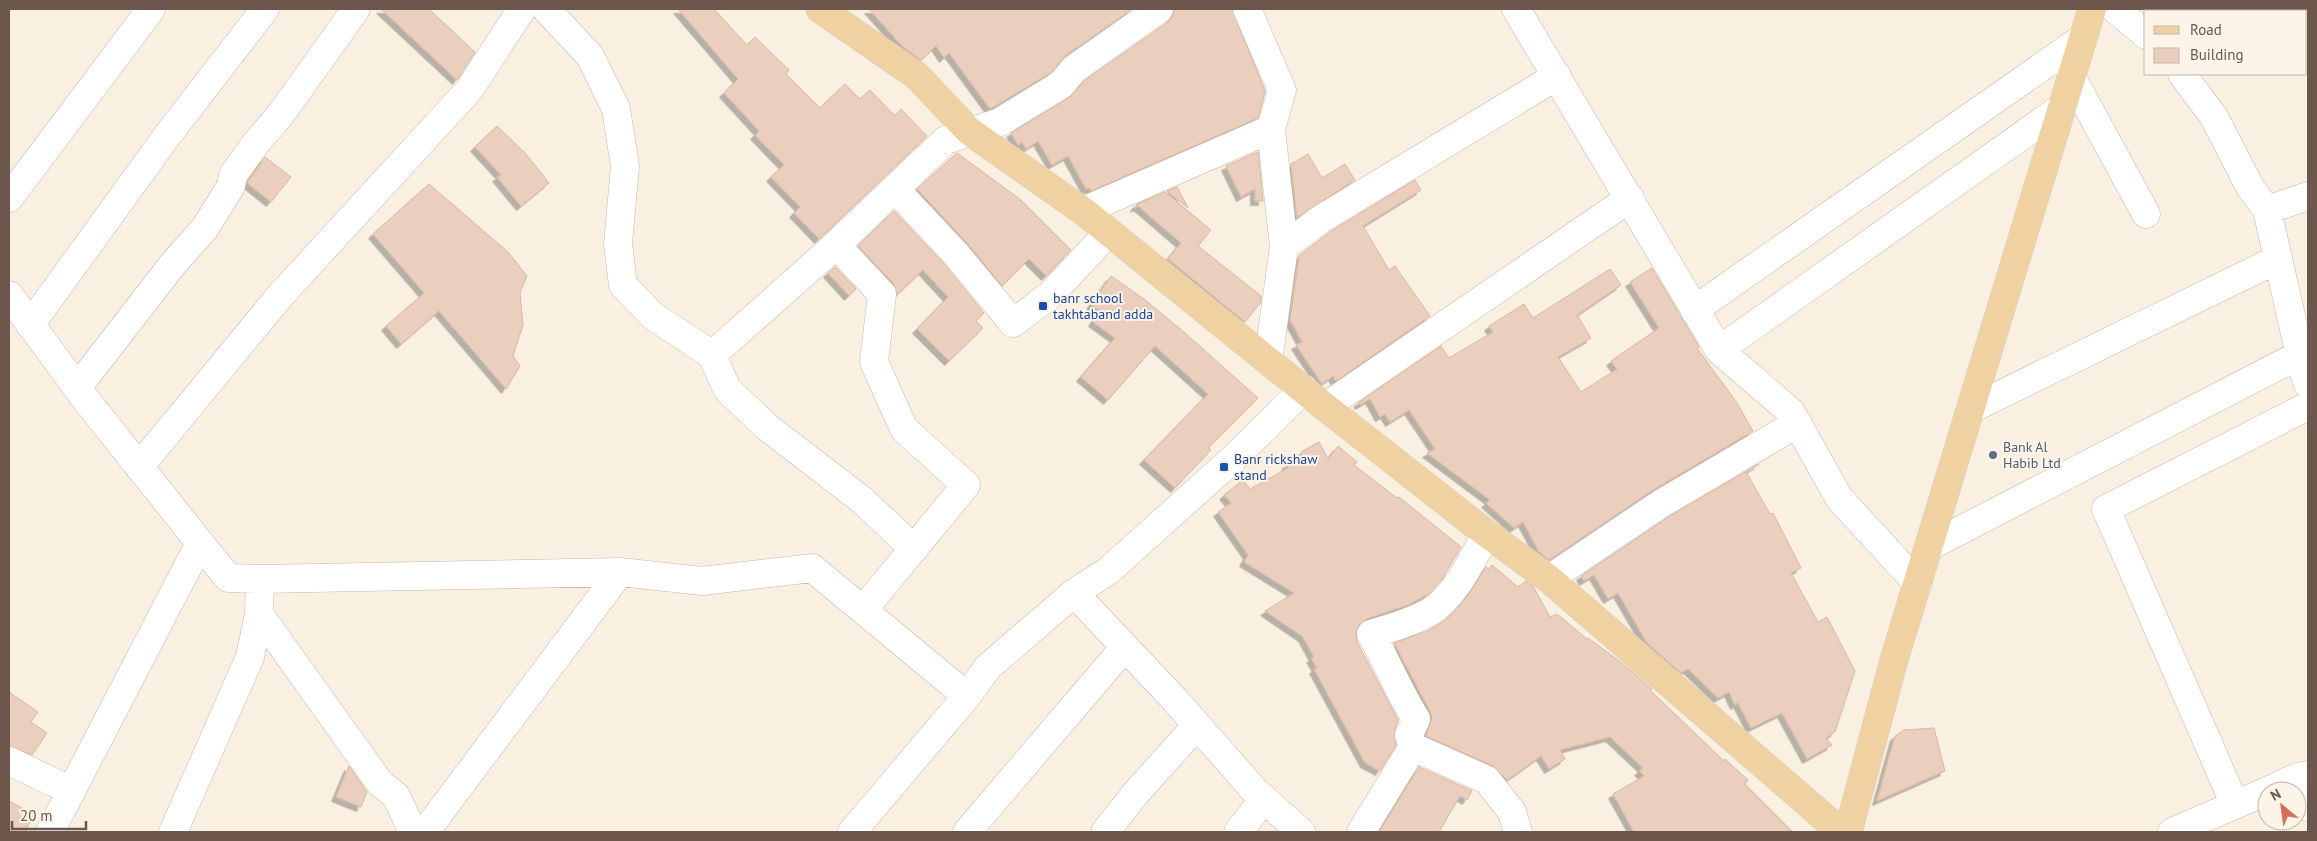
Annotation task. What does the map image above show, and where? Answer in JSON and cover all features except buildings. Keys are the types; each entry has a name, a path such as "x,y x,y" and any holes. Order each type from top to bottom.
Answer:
{"main road":[{"path":"820,9 917,76 970,131 1083,211 1325,407 1549,579 1841,832"},
{"path":"1848,832 1894,660 2092,9"}],"street":[{"path":"9,198 151,9"},
{"path":"265,9 167,136 16,311 228,578 620,572 702,581 812,568 967,696"},
{"path":"77,388 173,264 205,228 231,186 233,175 256,143 281,114 356,9"},
{"path":"140,467 279,297 469,90 522,9"},
{"path":"546,9 590,56 616,109 625,166 618,244 623,286 653,316 712,355 727,389 767,427 862,500 914,548"},
{"path":"712,355 896,190 946,140 1000,122 1062,84 1074,69 1159,9"},
{"path":"1248,9 1282,90 1271,129 1284,247 1268,361"},
{"path":"1516,9 1558,76 1719,350 1791,412 1839,498 1918,584"},
{"path":"2115,9 2144,33"},
{"path":"1694,310 2083,38"},
{"path":"2183,75 2214,117 2250,187 2266,210 2299,354 2308,384"},
{"path":"1284,247 1321,219 1558,76"},
{"path":"2071,76 2146,214"},
{"path":"1719,350 2062,108"},
{"path":"1083,211 1271,129"},
{"path":"896,190 956,254 1014,323 1050,295 1108,232"},
{"path":"2266,210 2308,196"},
{"path":"1325,407 1630,198"},
{"path":"836,245 882,294 874,362 904,430 966,485 863,610"},
{"path":"1971,409 2278,259"},
{"path":"1930,546 2299,354"},
{"path":"852,832 967,696 988,667 1074,593 1108,571 1234,458 1304,389"},
{"path":"2235,805 2106,509 2308,406"},
{"path":"1549,579 1662,503 1798,423"},
{"path":"1487,533 1458,584 1430,612 1402,625 1371,634 1390,668 1400,694 1416,719 1409,735 1413,747 1487,780 1512,812 1518,832"},
{"path":"50,832 200,543"},
{"path":"425,832 620,572"},
{"path":"173,832 250,657 259,614 260,579"},
{"path":"1074,593 1264,799 1301,832"},
{"path":"259,614 380,783 396,796 413,832"},
{"path":"966,832 1124,648"},
{"path":"1105,832 1136,793 1197,725"},
{"path":"1361,832 1413,747"},
{"path":"9,761 72,791"},
{"path":"2291,781 2303,776 2308,807"},
{"path":"2172,832 2257,795"},
{"path":"1238,832 1264,799"}],"place":[{"name":"banr school takhtaband adda","path":"1043,306"},
{"name":"Bank Al Habib Ltd","path":"1993,455"},
{"name":"Banr rickshaw stand","path":"1224,467"}]}
